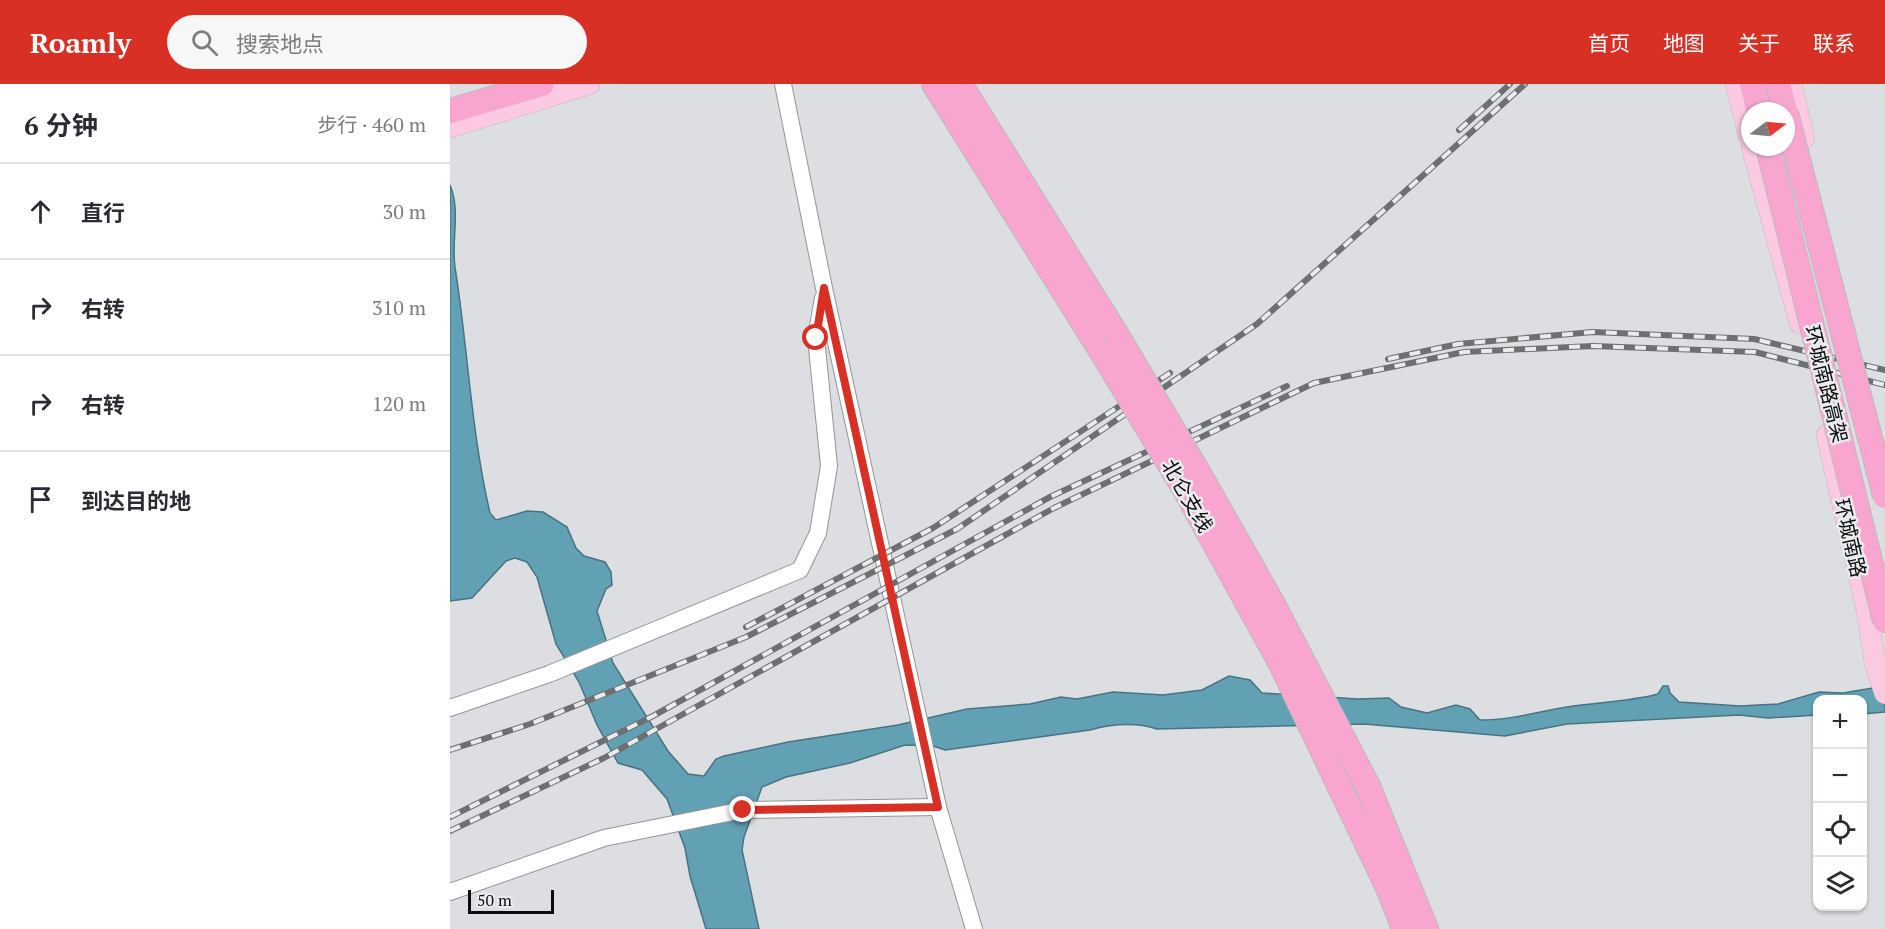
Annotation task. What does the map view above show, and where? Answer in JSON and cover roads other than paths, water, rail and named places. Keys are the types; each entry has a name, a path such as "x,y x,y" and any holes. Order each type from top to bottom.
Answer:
{"highway":[{"path":"450,111 542,84"},
{"name":"北仑支线","path":"934,84 1274,606 1368,786 1426,929"},
{"name":"北仑支线","path":"960,84 1149,387 1192,483 1389,890 1404,929"},
{"path":"1752,84 1757,102"},
{"name":"环城南路高架","path":"1778,84 1783,102"},
{"name":"环城南路高架","path":"1795,147 1885,496"},
{"name":"环城南路高架","path":"1770,156 1885,621"}],"main road":[{"path":"450,127 588,84"},
{"path":"1736,84 1741,103"},
{"path":"1791,84 1858,351"},
{"path":"1754,156 1803,337"},
{"name":"环城南路","path":"1815,382 1867,611 1875,662 1885,693"},
{"path":"1867,390 1885,456"}],"street":[{"path":"783,84 824,288 938,807 974,929"},
{"path":"450,708 569,666 800,570 818,533 829,466 816,338 824,288"},
{"path":"450,892 604,838 743,810 938,807"}],"water":[{"path":"450,185 455,205 455,267 478,452 490,513 496,520 527,511 543,512 567,527 576,548 584,556 605,562 611,572 612,585 606,589 597,611 613,663 668,751 688,774 704,776 716,759 724,756 788,742 898,725 967,709 1030,704 1061,697 1077,699 1113,692 1163,695 1202,690 1229,676 1250,680 1262,693 1358,699 1389,698 1401,707 1427,713 1456,705 1470,709 1480,720 1647,697 1658,694 1663,686 1668,686 1670,693 1679,702 1740,706 1778,704 1819,692 1843,693 1885,686 1885,712 1867,714 1867,695 1813,695 1813,715 1768,718 1739,715 1567,724 1505,736 1364,724 1157,729 1140,725 1123,725 945,750 933,746 905,745 850,763 786,777 762,787 744,837 742,850 759,929 706,929 690,876 685,848 667,799 642,770 618,763 597,725 579,682 556,644 537,577 527,562 515,558 506,561 472,598 450,601"}],"railway":[{"path":"1459,130 1510,84"},
{"path":"450,750 530,724 746,637 957,529 1257,324 1525,84"},
{"path":"1388,359 1458,344 1593,332 1754,339 1885,370"},
{"path":"450,831 604,758 1054,508 1314,383 1464,352 1593,346 1755,352 1885,385"},
{"path":"746,627 933,528 1170,373"},
{"path":"450,817 653,716 1050,497 1287,386"}]}
